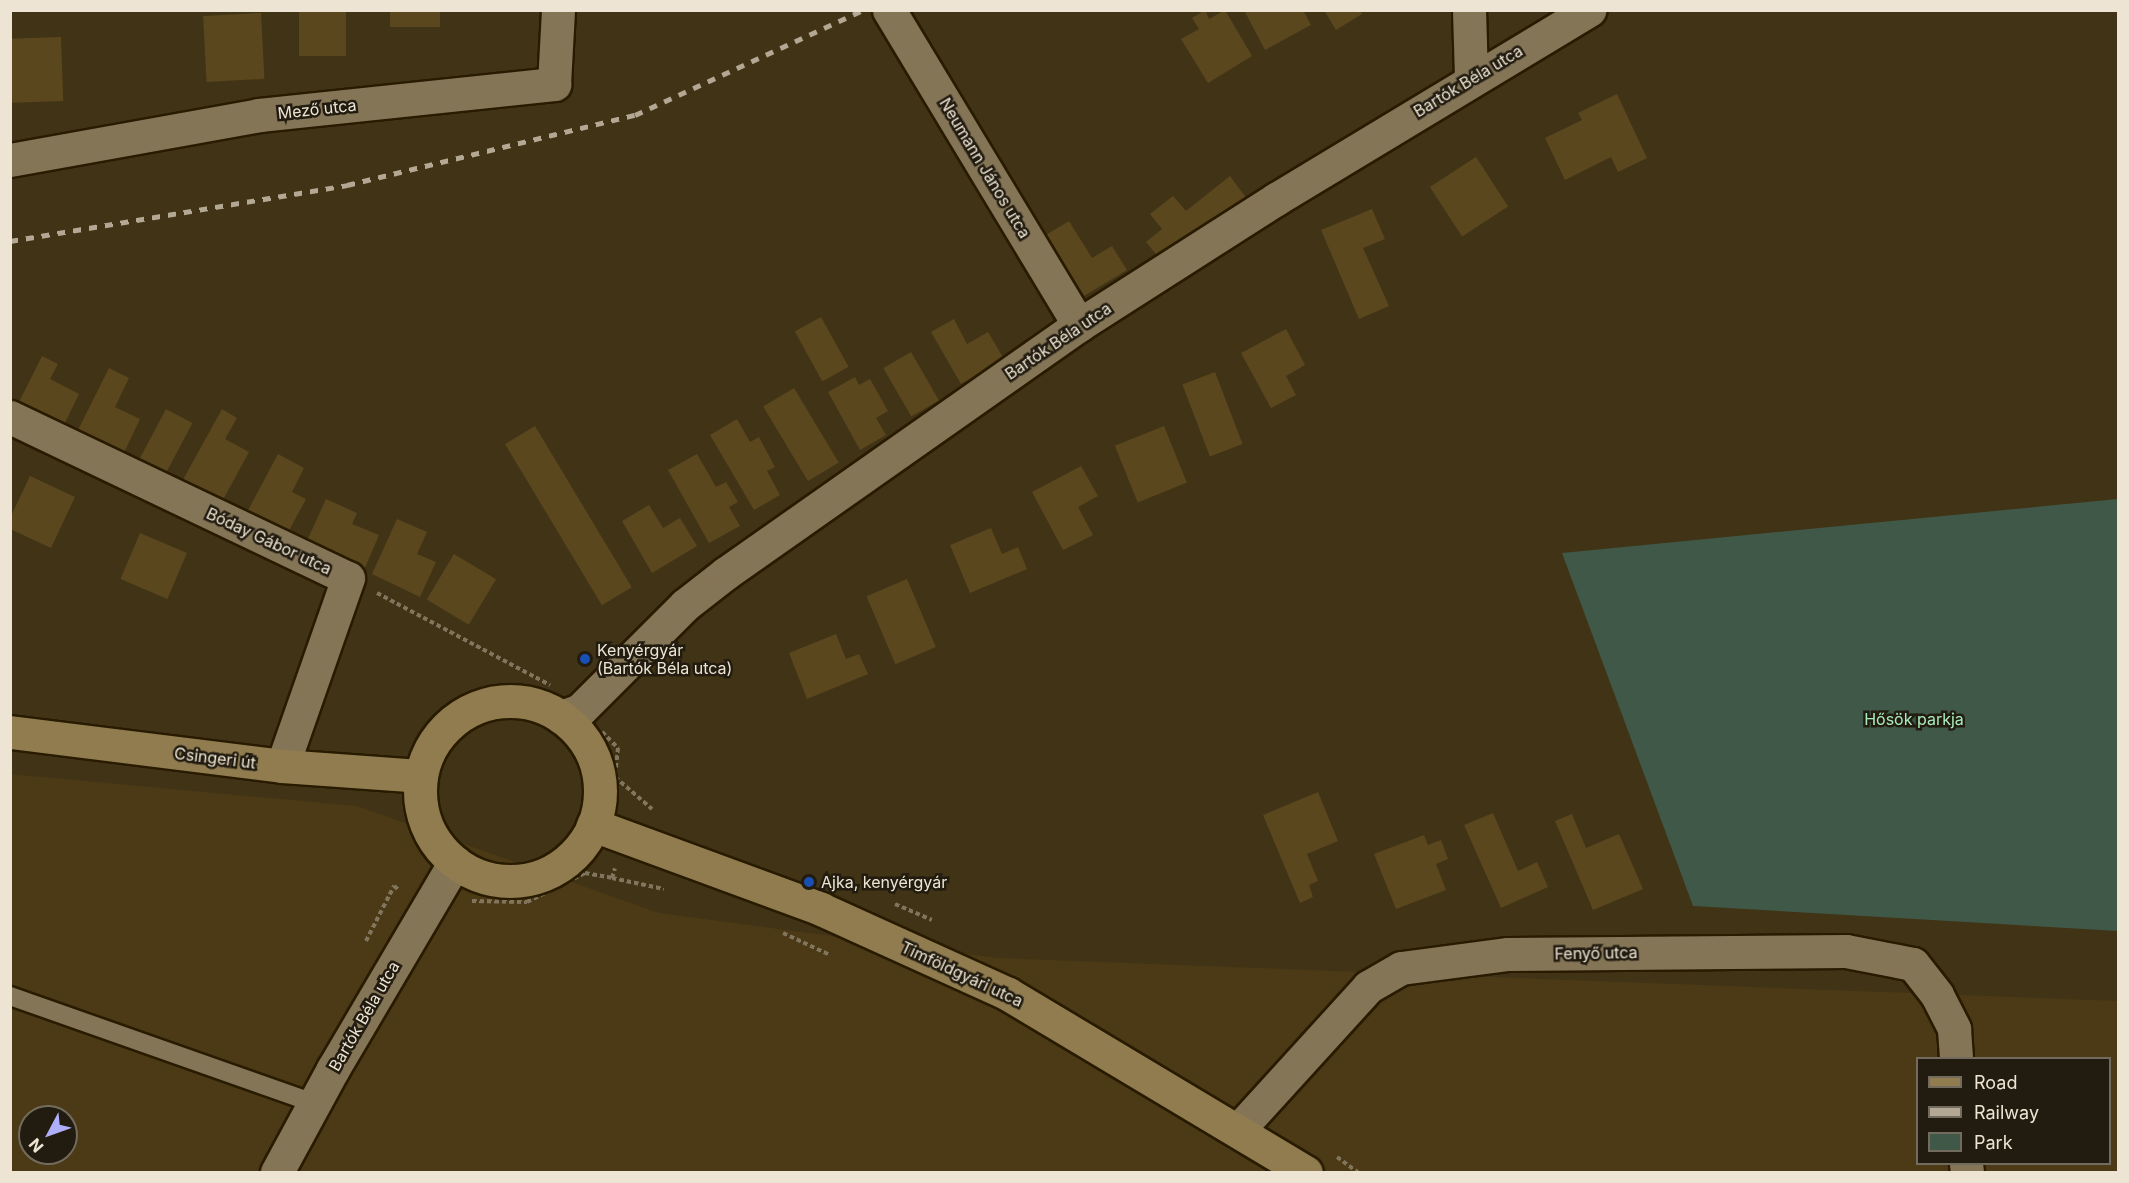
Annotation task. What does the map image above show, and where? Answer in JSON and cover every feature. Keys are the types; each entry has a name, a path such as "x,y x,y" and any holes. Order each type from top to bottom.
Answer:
{"main road":[{"path":"496,701 558,703 579,733 594,762 599,801 593,825 579,849 558,867 533,878 506,881 479,875 455,862 426,824 420,776 439,735 455,719 475,708 496,701"},
{"name":"Csingeri út","path":"10,732 282,766 420,776"},
{"name":"Timföldgyári utca","path":"593,825 822,909 1008,993 1239,1129 1306,1173"}],"street":[{"name":"Mező utca","path":"10,160 259,115 554,84 558,10"},
{"name":"Neumann János utca","path":"890,10 1079,325"},
{"path":"1469,10 1471,78"},
{"name":"Bartók Béla utca","path":"558,703 580,710 685,605 726,573 1079,325 1471,78 1589,10"},
{"name":"Bóday Gábor utca","path":"10,417 348,578 282,766"},
{"name":"Bartók Béla utca","path":"277,1173 314,1103 455,862"},
{"name":"Fenyő utca","path":"1239,1129 1368,987 1401,968 1508,954 1846,951 1913,964 1937,995 1954,1029 1956,1057"}],"lane":[{"path":"10,996 314,1103"}],"path":[{"path":"348,578 558,703"}],"shaded area":[{"path":"10,774 357,806 659,913 998,958 2118,1001 2118,1172 11,1172"}],"green space":[{"name":"Hősök parkja","path":"2118,499 2118,931 1693,906 1562,553"}],"building":[{"path":"299,10 346,10 346,56 299,56"},
{"path":"390,10 440,10 440,27 390,27"},
{"path":"1205,10 1209,19 1225,10 1252,56 1208,83 1181,39 1199,29 1192,18"},
{"path":"1244,10 1303,10 1311,25 1265,50"},
{"path":"1324,10 1360,10 1362,14 1336,30"},
{"path":"261,13 264,79 207,82 203,16"},
{"path":"61,37 63,101 12,103 10,39"},
{"path":"1617,94 1647,158 1618,172 1611,157 1565,180 1545,138 1582,120 1578,113"},
{"path":"1476,157 1508,206 1462,236 1430,187"},
{"path":"1230,176 1247,199 1165,265 1146,242 1162,229 1150,214 1173,196 1186,211"},
{"path":"1372,209 1385,239 1363,248 1389,306 1359,319 1321,230"},
{"path":"1069,221 1092,258 1112,246 1127,270 1084,296 1046,235"},
{"path":"821,317 849,367 822,381 795,332"},
{"path":"954,319 967,344 988,332 1004,359 961,384 931,332"},
{"path":"1286,329 1305,365 1286,376 1296,395 1271,408 1241,353"},
{"path":"911,352 939,400 911,416 883,368"},
{"path":"42,356 58,364 50,379 79,394 60,433 15,410"},
{"path":"109,368 129,378 115,407 140,419 121,459 75,436"},
{"path":"1215,372 1243,444 1210,456 1182,385"},
{"path":"855,377 859,385 870,379 888,411 876,418 886,435 860,450 828,392"},
{"path":"794,388 839,463 808,481 763,407"},
{"path":"166,409 192,423 162,480 135,466"},
{"path":"222,409 237,418 225,439 249,452 218,509 179,487"},
{"path":"737,419 750,442 759,437 775,467 767,471 780,495 754,510 710,435"},
{"path":"535,426 632,587 602,605 505,444"},
{"path":"1164,426 1187,483 1138,502 1115,446"},
{"path":"278,454 304,468 292,492 306,499 285,538 245,516"},
{"path":"697,454 716,487 726,482 738,502 729,507 740,526 709,543 668,470"},
{"path":"1081,466 1098,496 1078,507 1093,535 1063,550 1032,492"},
{"path":"30,476 75,497 51,548 10,529 10,518"},
{"path":"326,499 357,513 352,524 379,535 364,570 306,543"},
{"path":"649,505 663,528 680,518 697,546 652,573 622,521"},
{"path":"397,519 427,532 417,554 436,562 420,597 372,574"},
{"path":"991,528 1002,554 1018,547 1027,569 970,593 950,545"},
{"path":"140,533 187,553 167,599 120,579"},
{"path":"454,554 496,579 469,625 427,599"},
{"path":"907,579 936,647 895,664 866,596"},
{"path":"836,634 846,659 859,654 868,674 807,699 789,653"},
{"path":"1318,792 1338,841 1307,854 1318,881 1309,885 1313,897 1300,903 1263,815"},
{"path":"1493,813 1518,871 1537,862 1548,887 1501,908 1464,825"},
{"path":"1572,814 1586,848 1619,834 1643,889 1593,910 1555,821"},
{"path":"1424,835 1428,845 1441,840 1448,859 1436,864 1446,890 1396,909 1374,854"}],"railway":[{"path":"10,241 347,185 635,115 863,10"}],"place":[{"name":"Kenyérgyár (Bartók Béla utca)","path":"585,659"},
{"name":"Ajka, kenyérgyár","path":"809,882"}]}
